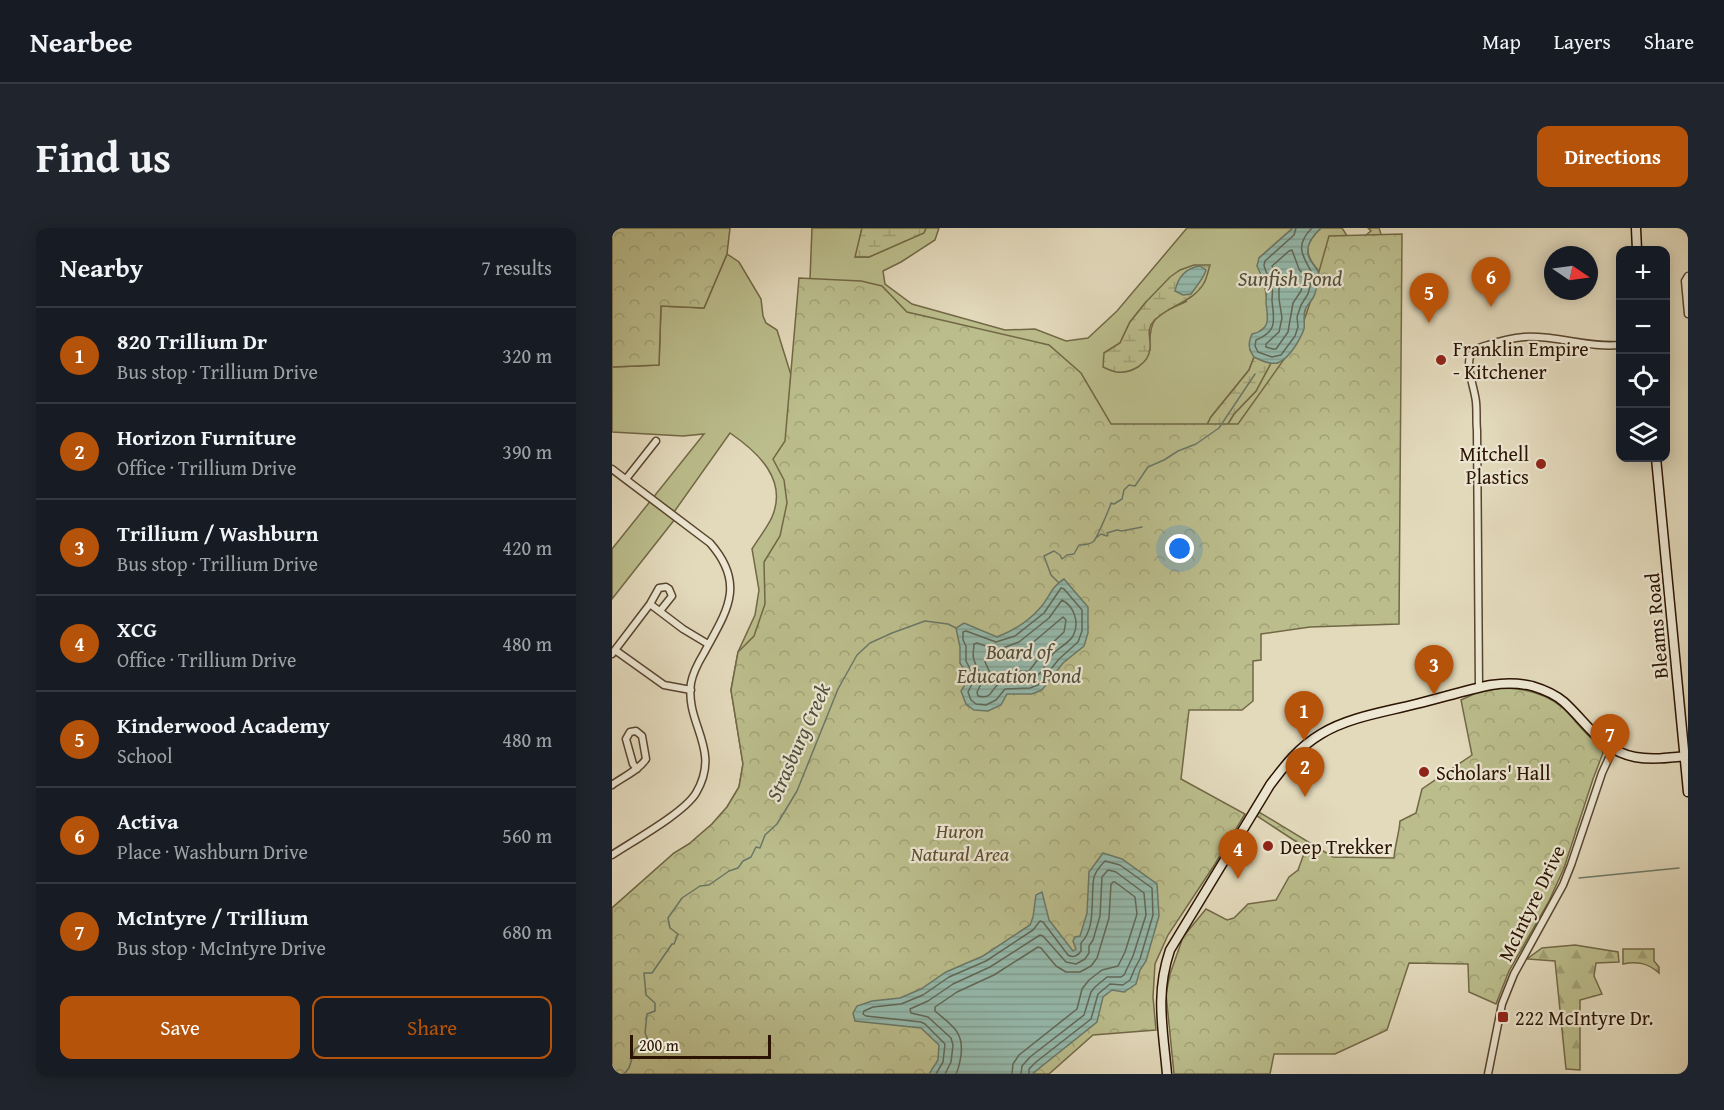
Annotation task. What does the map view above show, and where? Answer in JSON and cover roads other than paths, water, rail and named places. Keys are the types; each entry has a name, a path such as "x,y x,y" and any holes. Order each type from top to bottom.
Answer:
{"street":[{"path":"1636,228 1637,246"},
{"path":"1688,276 1685,281 1688,314"},
{"path":"1479,688 1477,430 1471,355 1482,346 1526,337 1550,338 1594,345 1616,345"},
{"path":"626,479 656,441"},
{"name":"Bleams Road","path":"1656,462 1688,792"},
{"path":"612,469 710,543 727,569 730,586 730,602 694,673 691,690 691,701 705,749 705,771 701,782 692,799 684,807 612,855"},
{"path":"660,611 672,596 666,587 658,588 650,604 614,652 664,685 691,690"},
{"path":"650,604 683,629 708,644"},
{"path":"1167,1074 1160,994 1161,980 1170,950 1270,785 1288,760 1320,734 1335,727 1479,688 1513,684 1532,686 1563,701 1598,739 1613,749 1633,757 1653,759 1686,756"},
{"path":"612,785 637,768 646,759 642,736 636,731 630,732 626,739 633,764 637,768"},
{"name":"McIntyre Drive","path":"1488,1074 1502,1004 1514,974 1563,885 1602,773 1613,749"}],"water":[{"name":"Sunfish Pond","path":"1293,228 1321,228 1311,240 1308,250 1319,276 1314,296 1305,310 1304,329 1296,345 1283,360 1278,363 1268,363 1254,357 1249,346 1252,334 1262,330 1267,323 1264,280 1257,266 1259,258"},
{"path":"1200,266 1206,270 1191,294 1183,295 1175,291 1183,274"},
{"name":"Board of Education Pond","path":"1064,579 1088,607 1088,633 1084,646 1063,663 1042,690 1032,694 1007,694 1001,705 988,711 974,710 966,704 961,691 969,678 960,663 960,647 956,628 964,623 997,637 1003,635 1036,613"},
{"path":"1103,853 1122,859 1157,884 1159,916 1146,961 1140,970 1136,984 1124,992 1112,990 1103,997 1097,1022 1032,1074 929,1074 938,1060 939,1045 921,1028 855,1021 853,1013 857,1006 872,1001 900,998 921,989 946,972 983,956 1030,925 1036,895 1042,892 1049,920 1073,951 1076,949 1073,941 1075,937 1080,936 1087,913 1089,872"}],"waterway":[{"path":"1058,582 1051,575 1044,556 1054,551 1062,559 1074,554 1079,545 1094,541 1111,503 1114,504 1122,499 1124,490 1129,485 1135,486 1148,467 1196,444 1219,428 1255,374"},
{"path":"1096,538 1101,534 1107,536 1107,533 1117,530 1142,527"},
{"name":"Strasburg Creek","path":"624,1074 629,1068 635,1049 648,1040 645,1033 647,1014 655,1011 655,1003 646,995 644,973 652,973 674,944 678,934 670,928 668,918 682,898 700,886 709,885 729,871 738,868 743,861 751,857 756,847 760,848 765,835 777,824 797,791 838,689 857,655 870,643 925,621 948,624 956,628"},
{"path":"1579,878 1679,868"}],"place":[{"name":"Activa","path":"1491,307"},
{"name":"Kinderwood Academy","path":"1429,323"},
{"name":"Franklin Empire - Kitchener","path":"1441,360"},
{"name":"Mitchell Plastics","path":"1541,464"},
{"name":"Trillium / Washburn","path":"1434,695"},
{"name":"820 Trillium Dr","path":"1304,741"},
{"name":"McIntyre / Trillium","path":"1610,764"},
{"name":"Scholars' Hall","path":"1424,772"},
{"name":"Horizon Furniture","path":"1305,797"},
{"name":"Deep Trekker","path":"1268,846"},
{"name":"XCG","path":"1238,879"},
{"name":"222 McIntyre Dr.","path":"1503,1017"}],"park label":[{"name":"Huron Natural Area","path":"960,842"}]}
